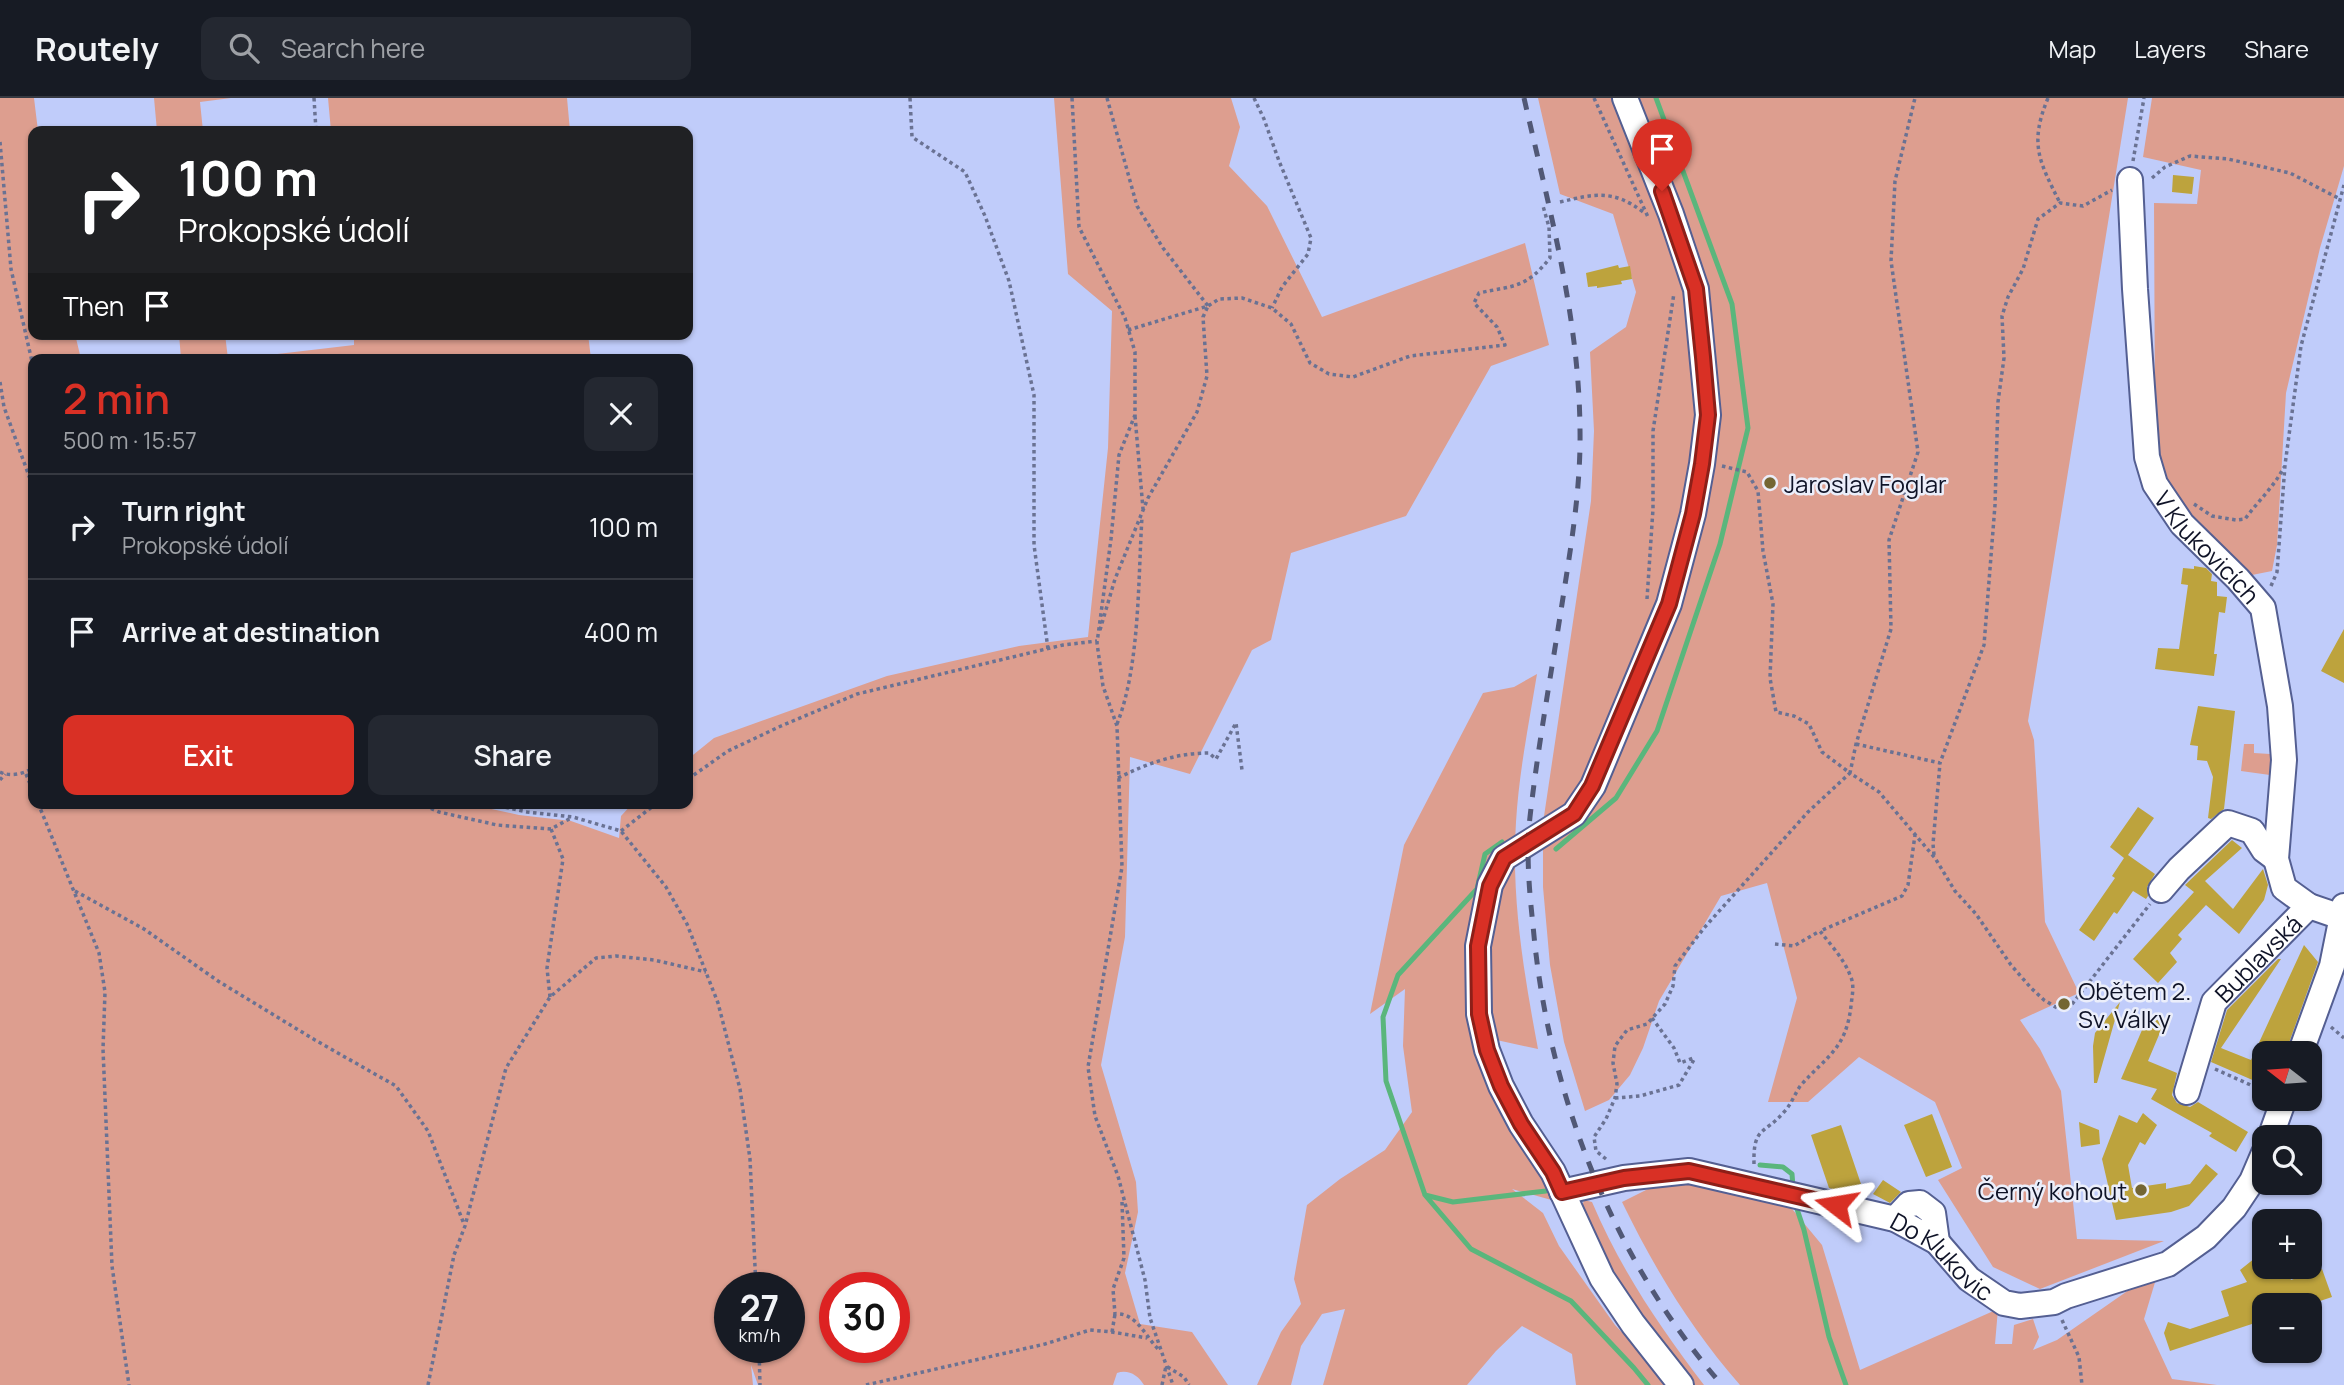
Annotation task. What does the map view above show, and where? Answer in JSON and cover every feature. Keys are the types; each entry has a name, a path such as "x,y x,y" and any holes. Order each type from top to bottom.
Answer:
{"street":[{"path":"1625,98 1661,217 1696,289 1708,415 1702,464 1693,514 1672,591 1592,786 1574,814 1504,858 1490,886 1478,946 1479,1014 1487,1050 1501,1086 1521,1124 1553,1172 1602,1278 1633,1324 1681,1385"},
{"name":"V Klukovicích","path":"2130,180 2147,457 2155,484 2182,524 2238,579 2263,608 2280,706 2284,761 2276,859 2284,888 2309,906 2342,911"},
{"path":"2161,890 2179,869 2228,823 2252,831 2264,850 2276,859"},
{"name":"Bublavská","path":"2187,1093 2214,1002 2309,906"},
{"path":"2305,1041 2332,966 2342,911"},
{"name":"Do Klukovic","path":"1562,1192 1618,1179 1689,1171 1895,1219 1937,1242 1969,1279 2004,1303 2020,1306 2054,1302 2118,1278 2168,1264 2206,1237 2234,1208 2252,1181"}],"path":[{"path":"314,98 316,126"},
{"path":"910,98 912,137 965,173 985,216 1009,281 1034,395 1034,545 1048,649"},
{"path":"1072,98 1079,227 1125,318 1135,352 1135,415 1143,513 1133,648 1124,706 1116,726"},
{"path":"1107,98 1138,206 1163,248 1208,306"},
{"path":"1254,98 1311,238 1308,254 1282,287 1272,308"},
{"path":"1594,98 1644,213"},
{"path":"1618,1179 1609,1161 1596,1151 1594,1137 1615,1098 1615,1046 1627,1030 1647,1024 1665,1004 1672,986 1675,966 1704,928 1808,812 1850,773 1856,744 1891,629 1889,540 1918,452 1891,261 1895,181 1915,98"},
{"path":"2048,98 2036,138 2043,170 2060,203"},
{"path":"2130,180 2144,98"},
{"path":"0,142 11,269 30,354"},
{"path":"1935,858 1933,844 1940,763 1984,645 1995,505 1998,402 2004,358 2002,316 2008,297 2023,270 2038,219 2060,203 2082,206 2130,180 2152,178 2165,167 2190,156 2228,159 2290,173 2340,199"},
{"path":"2263,608 2277,572 2285,465 2301,346 2344,185"},
{"path":"1560,202 1605,194 1629,201 1644,213 1661,217"},
{"path":"1128,330 1208,306 1219,299 1242,298 1272,308 1291,324 1310,363 1329,374 1353,377 1410,356 1505,345 1497,327 1474,303 1479,293 1521,285 1536,275 1550,258 1549,227 1543,206"},
{"path":"1644,213 1661,217"},
{"path":"1643,610 1647,597 1652,522 1653,431 1675,285"},
{"path":"1097,643 1115,579 1143,513 1160,475 1197,412 1207,376 1203,317 1208,306"},
{"path":"0,382 4,407 28,473"},
{"path":"1135,415 1119,455 1097,643 1103,686 1116,726 1122,867 1088,1068 1095,1116 1118,1176 1145,1280 1150,1318 1173,1385"},
{"path":"2165,499 2181,499 2193,503 2213,516 2245,519 2255,503 2272,489 2285,465"},
{"path":"1723,466 1747,472 1758,491 1763,551 1773,604 1770,678 1776,712 1794,716 1810,724 1822,752 1880,792 1935,858 1955,891 1976,914 2011,965 2044,1000 2059,1009 2068,1009 2161,890"},
{"path":"693,776 728,751 857,694 1063,645 1097,643"},
{"path":"1118,778 1147,763 1186,753 1209,753 1216,759 1236,723 1242,770"},
{"path":"1856,744 1940,763"},
{"path":"0,779 2,773 26,773 28,778"},
{"path":"41,809 99,953 105,992 103,1049 112,1266 129,1385"},
{"path":"432,809 497,825 551,829 573,817"},
{"path":"513,809 573,817 621,831 666,887 687,925 718,1003 740,1089 750,1158 755,1272"},
{"path":"621,831 649,809"},
{"path":"550,997 547,968 563,859 551,829"},
{"path":"1775,944 1794,946 1820,931 1902,896 1908,885 1915,835"},
{"path":"75,890 145,929 218,981 397,1086 428,1131 465,1226"},
{"path":"1754,1147 1761,1132 1784,1113 1799,1087 1843,1040 1849,1021 1854,984 1849,971 1820,931"},
{"path":"428,1385 454,1255 465,1226 506,1068 550,997 596,958 616,956 654,960 706,972"},
{"path":"1615,1098 1640,1096 1679,1085 1695,1058 1680,1063 1674,1048 1652,1018"},
{"path":"2196,1061 2252,1086"},
{"path":"1112,1332 1115,1314 1113,1289 1124,1258 1121,1192"},
{"path":"1115,1314 1128,1315 1134,1319 1160,1351"},
{"path":"2062,1322 2079,1357 2082,1385"},
{"path":"866,1385 1033,1347 1090,1330 1147,1338"},
{"path":"760,1363 761,1385"},
{"path":"1162,1385 1166,1366"},
{"path":"1166,1366 1184,1377 1189,1385"}],"shaded area":[{"path":"0,98 34,98 37,126 28,126 28,340 76,340 80,354 28,354 28,809 492,809 571,821 619,838 621,816 627,809 693,809 693,755 714,738 887,676 1019,646 1088,637 1108,448 1112,311 1068,274 1054,98 1231,98 1240,127 1229,166 1267,206 1322,317 1525,243 1549,345 1491,366 1406,516 1291,553 1271,640 1252,650 1190,774 1130,757 1125,937 1101,1065 1136,1182 1138,1212 1125,1273 1140,1324 1192,1332 1228,1385 1144,1385 1139,1378 1125,1372 1117,1373 1113,1385 758,1385 751,1365 753,1385 0,1385"},
{"path":"154,98 231,98 200,102 202,126 157,126"},
{"path":"328,98 567,98 570,126 331,126"},
{"path":"1538,98 2128,98 2028,721 2034,740 2045,922 2079,993 2020,1020 2040,1049 2061,1091 2077,1239 2164,1241 2040,1289 1993,1267 1938,1180 1962,1168 1935,1102 1859,1057 1808,1102 1768,1102 1797,998 1767,883 1721,896 1659,1001 1643,1048 1630,1075 1609,1100 1585,1111 1564,1042 1550,965 1543,887 1543,823 1591,501 1594,431 1590,352 1626,327 1636,292 1613,214 1560,194"},
{"path":"2152,98 2344,98 2344,166 2320,248 2286,393 2277,545 2272,571 2252,575 2241,572 2185,513 2158,467 2155,417 2154,203 2197,204 2201,170 2143,157"},
{"path":"179,340 226,340 227,354 181,354"},
{"path":"354,340 589,340 590,354 278,354 354,345"},
{"path":"1537,674 1519,785 1515,879 1520,936 1538,1049 1492,1039 1569,1205 1512,1189 1543,1213 1559,1246 1615,1325 1672,1385 1576,1385 1572,1354 1522,1326 1467,1385 1323,1385 1345,1309 1322,1314 1301,1346 1291,1385 1257,1385 1281,1332 1301,1304 1294,1279 1307,1205 1340,1179 1385,1150 1412,1112 1403,1046 1405,989 1370,1014 1404,845 1483,693 1514,687"},
{"path":"2244,744 2254,744 2254,753 2270,754 2270,775 2241,771"},
{"path":"1660,1183 1711,1185 1788,1204 1822,1245 1860,1370 1998,1309 1995,1344 2012,1344 2014,1325 2033,1319 2039,1337 2033,1350 2057,1340 2159,1269 2144,1319 2172,1379 2217,1385 1740,1385 1705,1342 1675,1297 1622,1202"},
{"path":"1584,1200 1592,1202 1615,1251 1642,1297 1704,1385 1688,1385 1608,1273 1581,1210"}],"building":[{"path":"2173,175 2194,177 2192,194 2172,192"},
{"path":"1618,265 1619,268 1630,266 1632,279 1621,281 1622,284 1588,287 1586,273"},
{"path":"2194,566 2206,568 2212,574 2211,581 2217,582 2217,596 2227,597 2225,613 2219,612 2214,676 2155,669 2158,648 2179,649 2188,585 2181,584 2183,568 2194,569"},
{"path":"2344,629 2344,683 2321,671"},
{"path":"2198,706 2235,711 2224,809 2211,819 2208,818 2213,777 2207,761 2197,760 2198,746 2190,745"},
{"path":"2138,807 2154,818 2128,855 2155,874 2147,887 2148,896 2146,899 2133,891 2094,941 2079,930 2115,878 2112,876 2124,858 2110,847"},
{"path":"2232,840 2242,848 2205,881 2233,909 2263,869 2268,885 2264,900 2239,934 2206,905 2178,935 2182,939 2170,953 2177,962 2158,983 2133,959 2194,892 2185,885"},
{"path":"2304,945 2318,962 2290,1041 2260,1041"},
{"path":"2281,959 2221,1048 2251,1060 2252,1058 2252,1080 2211,1062 2227,1010"},
{"path":"2120,1002 2097,1083 2094,1083 2095,1033"},
{"path":"2148,1016 2164,1023 2148,1061 2177,1073 2172,1095 2177,1103 2190,1107 2198,1102 2248,1132 2236,1152 2209,1136 2212,1133 2151,1099 2157,1089 2121,1079"},
{"name":"Černý kohout","path":"2143,1113 2157,1125 2145,1145 2140,1142 2128,1165 2132,1188 2166,1183 2166,1189 2190,1184 2206,1164 2218,1174 2189,1206 2171,1212 2116,1220 2102,1159 2119,1115 2137,1123"},
{"path":"1932,1114 1952,1167 1926,1177 1904,1125"},
{"path":"2079,1122 2099,1130 2100,1144 2081,1147"},
{"path":"1841,1125 1861,1184 1841,1191 1829,1188 1811,1135"},
{"path":"1883,1180 1901,1192 1890,1203 1873,1194"},
{"path":"2252,1260 2252,1279 2291,1280 2322,1279 2322,1269 2332,1297 2322,1300 2322,1293 2252,1293 2252,1324 2170,1351 2164,1333 2168,1322 2190,1329 2229,1316 2221,1291 2247,1282 2240,1270"}],"waterway":[{"path":"1556,849 1616,798 1657,731 1720,544 1748,428 1732,304 1656,98"},
{"path":"1502,842 1485,854 1477,889 1398,975 1383,1017 1386,1081 1425,1195 1453,1202 1546,1191"},
{"path":"1760,1165 1783,1167 1792,1174 1793,1187"},
{"path":"1425,1195 1471,1249 1571,1301 1648,1385"},
{"path":"1795,1203 1829,1337 1846,1385"}],"railway":[{"path":"1524,98 1561,262 1574,345 1580,429 1575,517 1529,830 1529,884 1541,987 1553,1049 1570,1110 1592,1170 1618,1228 1648,1283 1683,1336 1722,1385"}],"place":[{"name":"Jaroslav Foglar","path":"1770,483"},
{"name":"Obětem 2. Sv. Války","path":"2064,1004"},
{"name":"Černý kohout","path":"2141,1190"}],"route":[{"path":"1662,191 1696,289 1703,357 1708,415 1693,514 1669,604 1592,786 1574,814 1504,858 1490,886 1478,946 1479,1014 1487,1050 1501,1086 1521,1124 1553,1172 1562,1192 1624,1178 1689,1171 1836,1205"}]}
